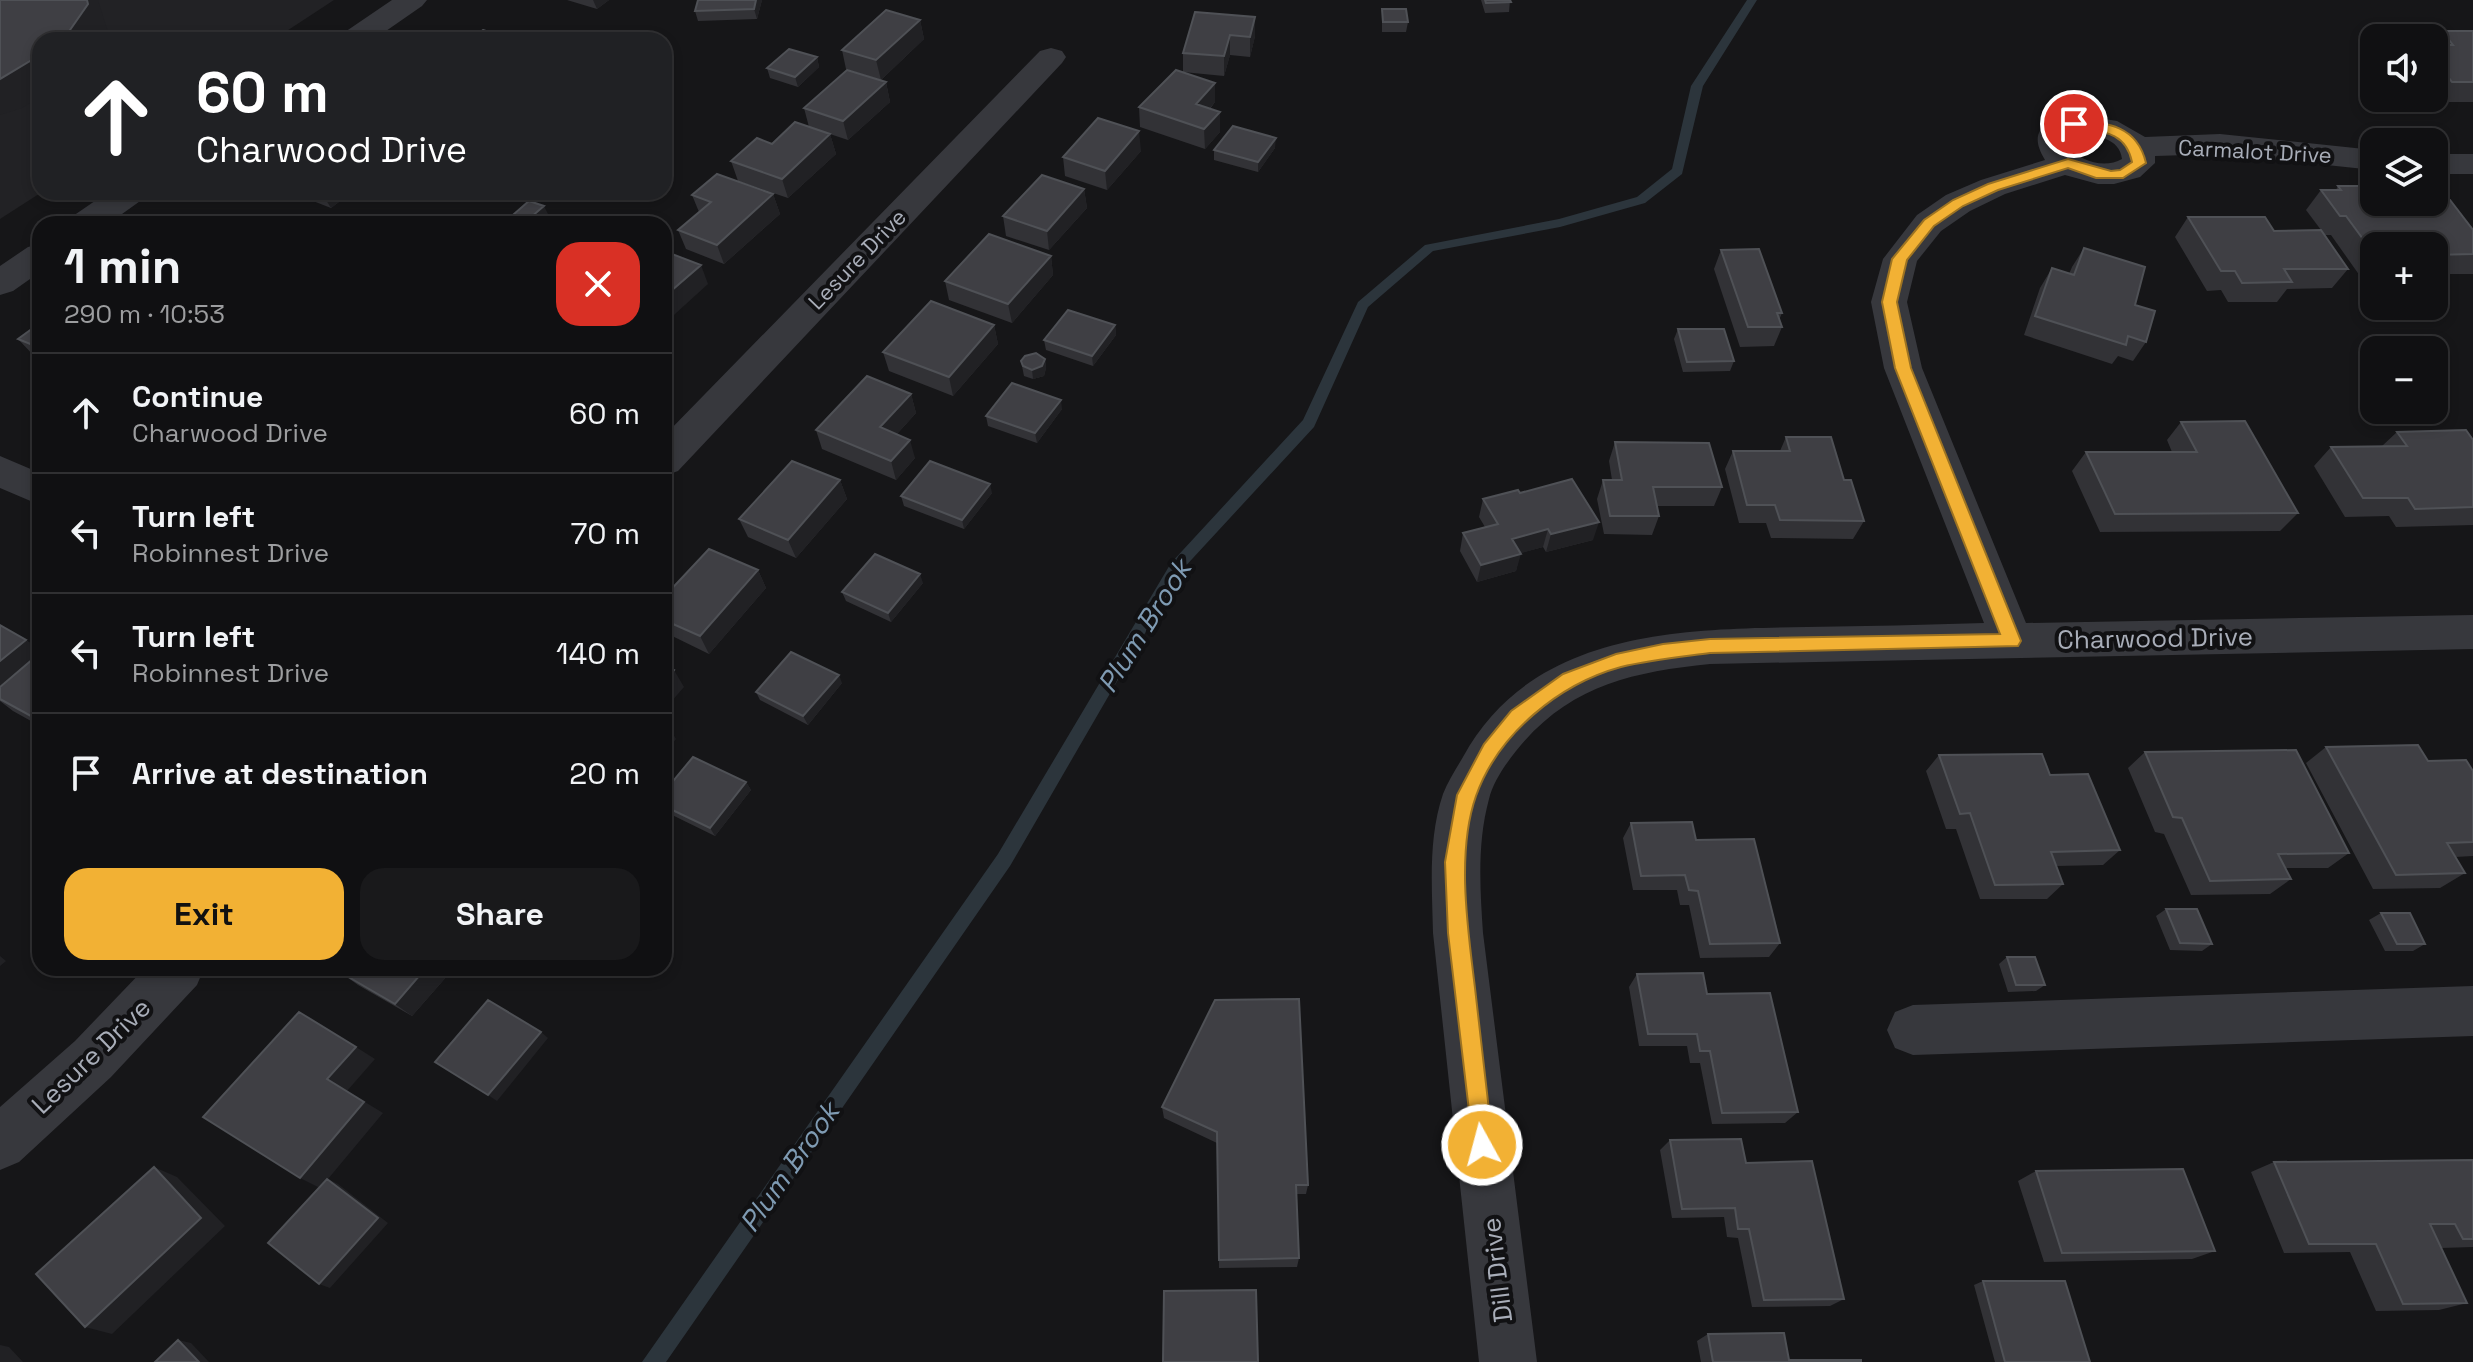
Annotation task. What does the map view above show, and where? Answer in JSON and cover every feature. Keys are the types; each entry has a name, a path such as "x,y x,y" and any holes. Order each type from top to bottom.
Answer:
{"street":[{"path":"365,32 412,0"},
{"name":"Lesure Drive","path":"672,453 1051,57"},
{"path":"2074,124 2102,126 2116,132 2135,147 2139,163 2123,174 2096,174 2068,163 2053,147 2051,139 2055,132 2074,124"},
{"name":"Carmalot Drive","path":"2135,147 2220,144 2360,159"},
{"path":"2012,641 1903,368 1889,302 1900,259 1929,223 1958,203 1993,187 2068,163"},
{"path":"2448,164 2473,164"},
{"path":"96,216 120,200"},
{"path":"0,283 32,261"},
{"path":"0,471 32,486"},
{"name":"Charwood Drive","path":"1517,717 1570,679 1616,661 1663,651 1710,646 2473,632"},
{"name":"Dill Drive","path":"1508,1362 1467,1021 1455,862 1466,795 1490,750 1517,717"},
{"name":"Lesure Drive","path":"0,1143 93,1059 171,976"},
{"path":"1913,1030 2473,1011"}],"shaded area":[{"path":"0,0 334,0 285,32 32,32 32,198 0,219"}],"building":[{"path":"0,0 87,0 88,4 69,32 32,32 32,60 0,79"},
{"path":"698,0 756,0 754,9 695,11"},
{"path":"1485,0 1510,0 1511,2 1486,3"},
{"path":"1382,9 1406,9 1408,22 1383,22"},
{"path":"886,10 920,20 876,60 842,50"},
{"path":"1195,12 1255,17 1250,37 1230,35 1224,56 1183,53"},
{"path":"2448,31 2473,31 2473,82 2452,82 2448,77 2448,45 2453,45 2448,39"},
{"path":"789,49 817,57 795,77 767,68"},
{"path":"847,70 886,82 843,121 804,108"},
{"path":"1176,70 1215,83 1196,104 1220,112 1204,129 1139,107"},
{"path":"1098,118 1139,131 1105,171 1063,157"},
{"path":"795,122 830,134 782,179 731,161 757,138 772,144"},
{"path":"1233,126 1276,138 1258,162 1214,150"},
{"path":"717,174 773,194 717,245 678,230 711,202 692,195"},
{"path":"1042,175 1084,189 1047,231 1003,216"},
{"path":"2338,186 2360,186 2360,216 2448,216 2450,200 2473,230 2473,254 2448,255 2448,232 2360,232 2360,235 2346,216 2340,216 2321,190 2341,190"},
{"path":"529,201 544,206 532,216 512,216"},
{"path":"2188,217 2265,217 2274,231 2321,230 2348,269 2284,269 2292,282 2242,283 2235,271 2221,271"},
{"path":"989,234 1051,256 1008,304 945,281"},
{"path":"2084,248 2145,267 2135,305 2155,311 2146,342 2128,336 2126,345 2035,316 2052,268 2074,275"},
{"path":"1759,249 1782,313 1777,313 1782,327 1748,327 1721,250"},
{"path":"672,254 701,265 672,290"},
{"path":"931,301 994,325 949,377 883,352"},
{"path":"1068,310 1115,325 1092,356 1044,340"},
{"path":"32,329 32,345 18,339"},
{"path":"1678,329 1724,329 1734,361 1687,362"},
{"path":"1036,353 1045,359 1042,366 1032,370 1023,366 1021,361 1025,356"},
{"path":"867,376 911,394 880,427 910,440 891,461 816,430"},
{"path":"1012,383 1061,400 1035,433 986,416"},
{"path":"2245,421 2298,513 2115,514 2086,452 2197,452 2181,422"},
{"path":"2466,430 2473,440 2473,507 2415,509 2408,498 2363,498 2331,447 2407,446 2397,432"},
{"path":"1786,437 1831,437 1844,480 1851,480 1864,521 1780,520 1775,505 1747,505 1733,451 1790,451"},
{"path":"1615,442 1709,443 1722,487 1653,487 1659,516 1610,516 1603,480 1622,480"},
{"path":"792,461 840,480 788,540 739,519"},
{"path":"930,461 990,484 962,520 901,496"},
{"path":"1572,479 1599,522 1551,534 1548,529 1512,539 1521,554 1481,565 1463,533 1498,524 1483,499"},
{"path":"709,549 758,570 700,636 672,624 672,588"},
{"path":"875,554 920,574 888,613 842,592"},
{"path":"0,625 26,640 0,661"},
{"path":"791,652 839,675 803,716 756,692"},
{"path":"32,660 32,717 0,699 0,687"},
{"path":"2418,745 2428,761 2466,760 2473,771 2473,842 2447,843 2465,873 2396,875 2326,747"},
{"path":"2296,750 2349,853 2278,854 2291,879 2210,881 2182,818 2173,817 2145,752"},
{"path":"2042,754 2050,775 2088,774 2120,850 2051,852 2063,884 1995,885 1970,813 1960,814 1939,755"},
{"path":"693,757 746,782 710,828 672,810 672,782"},
{"path":"1692,822 1696,840 1754,839 1780,943 1710,944 1698,891 1689,890 1685,875 1641,876 1631,823"},
{"path":"2166,909 2197,909 2212,944 2180,943"},
{"path":"2381,913 2410,913 2425,944 2397,944"},
{"path":"2007,957 2035,957 2045,985 2016,985"},
{"path":"1703,973 1707,994 1770,993 1798,1112 1722,1113 1710,1051 1700,1051 1697,1034 1648,1034 1637,974"},
{"path":"347,976 419,976 395,1004"},
{"path":"1299,999 1308,1185 1296,1185 1299,1258 1219,1260 1217,1132 1162,1107 1215,1000"},
{"path":"488,1000 541,1032 488,1095 435,1062"},
{"path":"299,1012 356,1047 327,1079 364,1102 300,1178 203,1117"},
{"path":"1741,1139 1746,1163 1812,1161 1844,1299 1764,1300 1749,1229 1738,1229 1735,1208 1682,1209 1670,1140"},
{"path":"2473,1160 2473,1239 2463,1239 2455,1224 2430,1224 2467,1303 2403,1304 2376,1244 2309,1244 2274,1162"},
{"path":"154,1167 201,1218 85,1327 36,1274"},
{"path":"2183,1169 2215,1251 2062,1253 2036,1171"},
{"path":"327,1179 378,1218 319,1284 268,1243"},
{"path":"1983,1281 2065,1281 2090,1362 2005,1362"},
{"path":"1256,1290 1258,1362 1163,1362 1164,1291"},
{"path":"1784,1333 1789,1360 1861,1362 1713,1362 1708,1334"},
{"path":"178,1340 199,1362 155,1362"}],"waterway":[{"name":"Plum Brook","path":"653,1362 1004,860 1176,567 1309,423 1363,305 1429,248 1560,223 1641,200 1678,171 1697,86 1752,0"}],"route":[{"path":"1482,1145 1458,933 1455,862 1466,795 1490,750 1517,717 1570,679 1616,661 1663,651 1710,646 2012,641 1903,368 1889,302 1900,259 1929,223 1958,203 1993,187 2068,163 2096,174 2111,175 2123,174 2139,163 2140,155 2128,139 2102,126 2074,124"}]}
